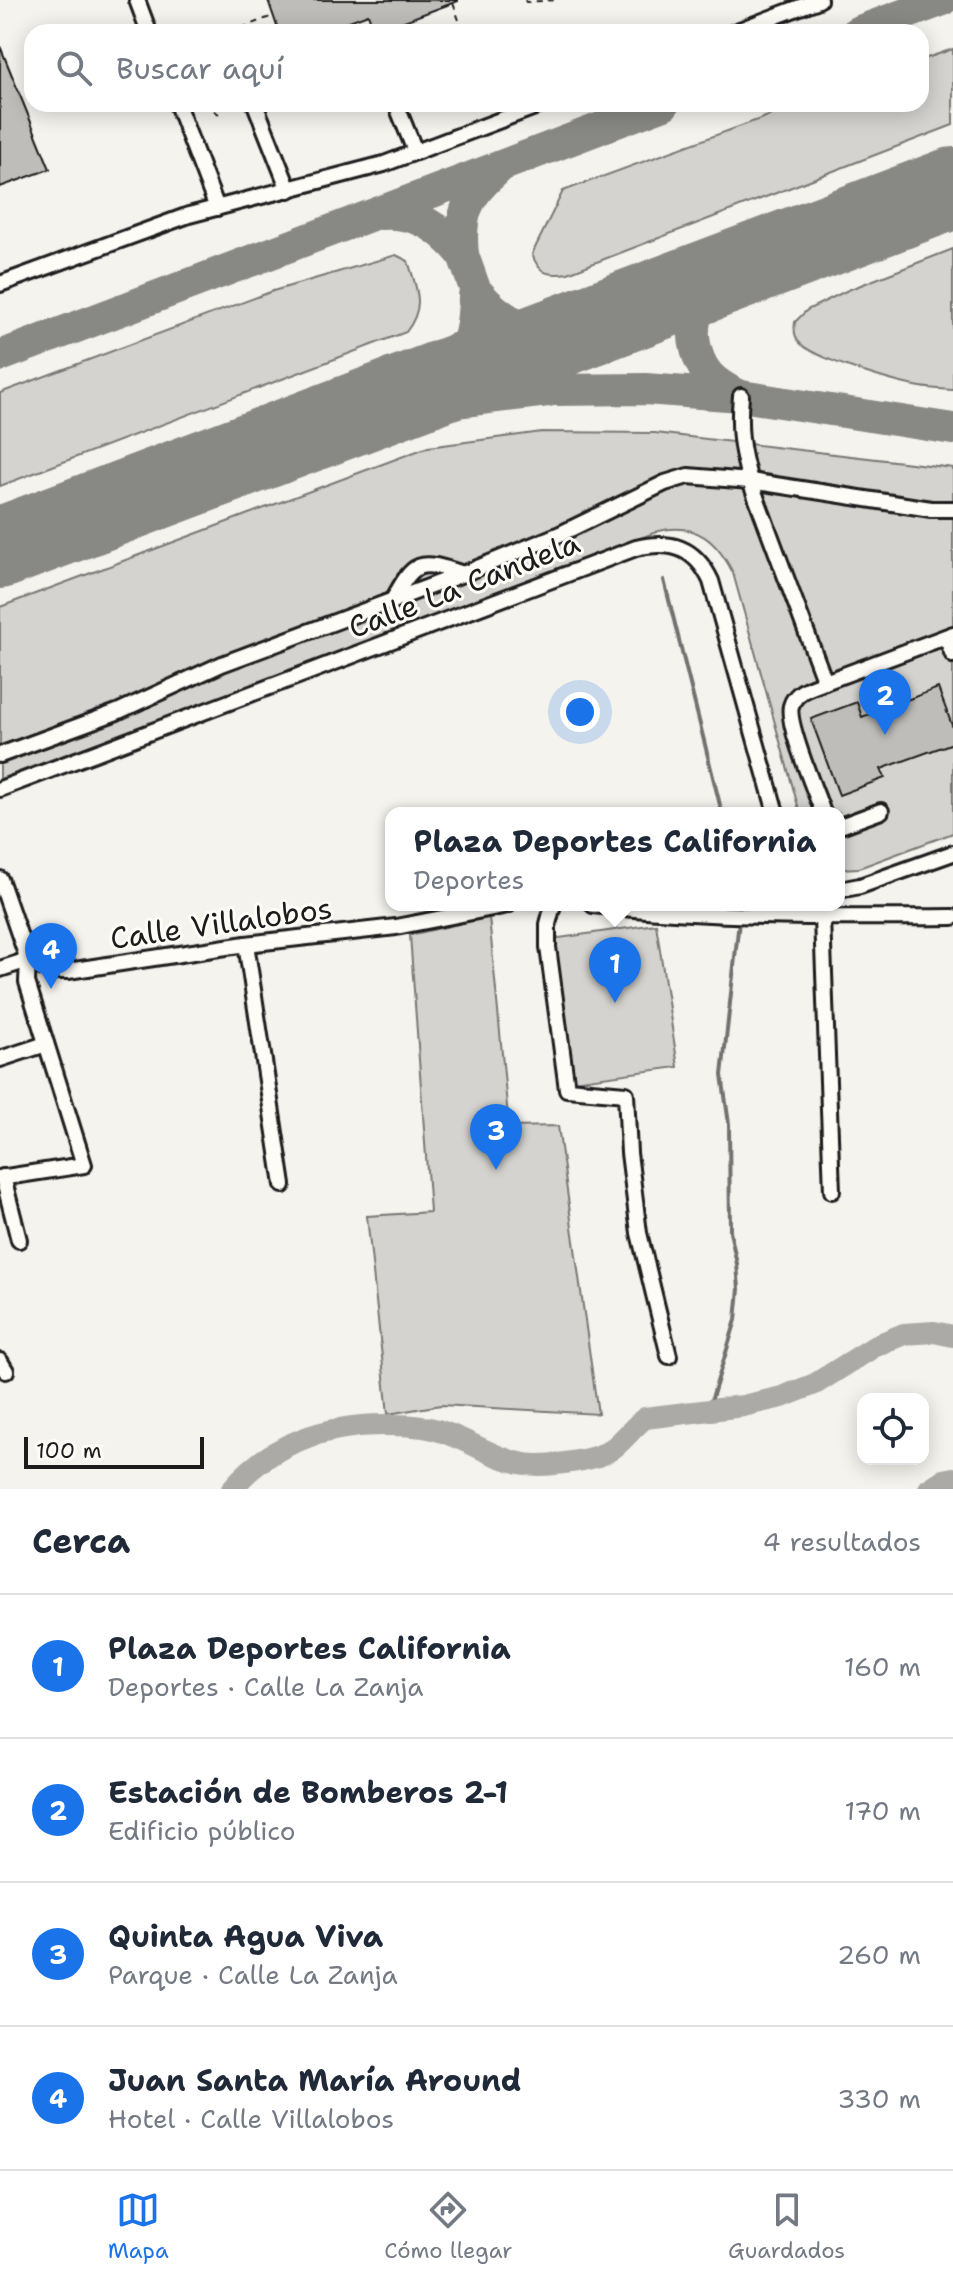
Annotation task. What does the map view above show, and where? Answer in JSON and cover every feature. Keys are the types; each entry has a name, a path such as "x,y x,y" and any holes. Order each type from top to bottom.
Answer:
{"street":[{"path":"137,0 143,24"},
{"path":"755,24 819,0"},
{"path":"180,112 217,208"},
{"path":"258,112 289,190"},
{"path":"399,112 415,151"},
{"path":"0,284 161,225 353,173 521,112"},
{"path":"741,396 738,422 740,447 825,682"},
{"path":"2,753 117,712 222,664 463,574 560,534 665,483 688,476 750,481 931,509 953,509"},
{"name":"Calle La Candela","path":"0,789 653,544 680,548 699,561 711,581 774,807"},
{"path":"392,602 405,577 416,566 428,565 463,574"},
{"path":"821,807 790,721 791,704 802,690 950,635 953,655"},
{"path":"845,823 881,811"},
{"path":"845,889 953,853"},
{"path":"0,879 28,960 27,982 84,1165 2,1178 19,1240"},
{"name":"Calle Villalobos","path":"28,960 49,971 68,971 246,944 396,927 477,911"},
{"path":"551,911 548,947 567,1089 626,1094 629,1153 639,1233 669,1356"},
{"path":"649,911 822,918 953,917"},
{"path":"822,918 832,1191"},
{"path":"246,944 283,1185"},
{"path":"0,969 28,960"},
{"path":"0,1059 46,1044"}],"path":[{"path":"525,0 557,0"},
{"path":"453,3 460,24"},
{"path":"252,24 273,16"}],"shaded area":[{"path":"953,49 953,125 568,273 545,272 535,261 532,254 563,191 779,112 929,112 929,57"},
{"path":"953,249 953,390 921,387 876,376 819,355 798,341 795,322 807,310 848,290"},
{"path":"396,255 408,261 418,298 416,314 406,332 0,486 0,393 273,291"},
{"path":"542,432 655,433 953,468 953,833 859,868 845,869 845,807 798,807 733,573 712,543 684,529 659,531 0,779 0,607 428,447"},
{"path":"489,917 509,1127 558,1126 598,1414 441,1405 388,1414 367,1216 430,1212 410,935"},
{"path":"656,924 678,1067 573,1081 552,939"}],"building":[{"path":"268,0 458,0 396,24 383,21 372,24 368,14 341,24 276,24"},
{"path":"0,46 24,112 27,112 50,169 0,187"},
{"path":"938,688 953,728 953,743 881,769 885,778 839,795 811,719 857,702 862,717"}],"waterway":[{"path":"664,580 721,807"},
{"path":"708,1411 736,1320 739,1289 730,1231 729,1124 722,1075 739,921"},
{"path":"232,1489 247,1473 282,1449 321,1433 363,1426 403,1425 433,1429 502,1458 525,1464 581,1460 612,1449 645,1418 743,1406 782,1397 815,1384 877,1345 904,1334 934,1332 953,1336"},
{"path":"929,1489 953,1478"}],"taxiway":[{"path":"878,24 943,0"},
{"path":"0,356 643,112"},
{"path":"496,171 478,189 467,208 462,229 463,255 500,359 520,380 555,390 645,389 741,396 953,429"},
{"path":"381,214 406,215 427,223 463,255"},
{"path":"718,277 698,311 694,324 695,342 699,359 708,374 720,385 741,396"},
{"path":"479,294 506,318 534,329 564,329 599,323"},
{"path":"432,385 453,365 466,346 472,325 474,296"},
{"path":"313,430 431,405 548,391"}],"runway":[{"path":"0,548 953,188"}],"place":[{"name":"Estación de Bomberos 2-1","path":"885,735"},
{"name":"Juan Santa María Around","path":"51,989"},
{"name":"Plaza Deportes California","path":"615,1003"},
{"name":"Quinta Agua Viva","path":"496,1170"}]}
